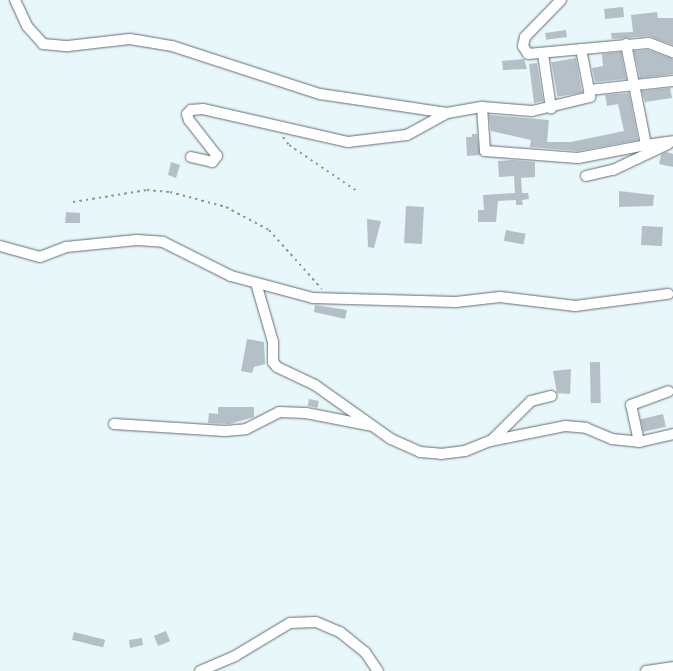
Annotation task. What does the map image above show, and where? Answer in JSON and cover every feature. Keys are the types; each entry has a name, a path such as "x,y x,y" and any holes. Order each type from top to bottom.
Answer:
{"street":[{"path":"15,0 28,26 43,44 68,46 130,40 172,46 320,94 447,113"},
{"path":"561,0 525,37 523,46 528,54 649,43 673,52"},
{"path":"626,44 632,84 646,145"},
{"path":"190,157 212,162 217,156 189,120 187,114 191,110 203,109 283,130 366,142 407,134 447,113 482,107 532,111 551,108 590,97 581,49"},
{"path":"543,54 551,108"},
{"path":"589,90 673,81"},
{"path":"482,107 485,151 578,158 673,141"},
{"path":"586,176 643,158 673,141"},
{"path":"0,246 40,257 66,247 137,240 163,242 231,276 313,298 456,302 500,296 575,306 671,295"},
{"path":"256,283 273,342 273,362 294,376 315,385 376,426 391,439 420,452 441,454 465,451 490,441 565,426 586,428 612,439 639,442 673,434"},
{"path":"639,442 630,405 669,391"},
{"path":"490,441 531,401 551,396"},
{"path":"114,424 225,431 246,428 279,412 306,413 376,426"},
{"path":"200,671 235,656 290,623 316,622 340,632 365,652 378,671"},
{"path":"646,671 673,666"}],"path":[{"path":"283,130 284,142 357,191"},
{"path":"73,202 147,190 170,192 226,207 269,230 289,248 308,276 337,298"}],"building":[{"path":"623,7 624,17 605,19 604,9"},
{"path":"657,12 658,18 673,18 673,45 649,36 612,39 611,33 633,32 631,15"},
{"path":"566,30 567,37 546,40 545,33"},
{"path":"648,50 673,59 673,74 640,78 634,51"},
{"path":"621,52 626,79 595,82 592,68 603,66 602,54"},
{"path":"576,58 582,92 557,97 551,62"},
{"path":"524,59 527,69 503,70 502,61"},
{"path":"537,63 543,101 534,103 529,64"},
{"path":"670,88 672,98 645,102 642,91"},
{"path":"629,93 638,140 578,151 530,147 531,140 491,131 489,115 549,120 547,142 571,142 624,131 618,104 607,106 605,95"},
{"path":"472,134 477,134 480,155 467,156 466,137 472,137"},
{"path":"666,152 673,154 673,167 659,164 661,155"},
{"path":"498,161 535,162 535,177 521,178 522,193 528,193 529,199 522,200 523,205 516,205 516,200 498,201 496,222 478,222 478,210 484,210 483,195 515,193 514,176 499,177"},
{"path":"171,162 180,165 176,178 168,175"},
{"path":"619,191 654,195 653,206 619,207"},
{"path":"406,206 424,207 422,244 404,243"},
{"path":"66,212 80,213 80,223 65,223"},
{"path":"367,219 381,221 374,248 368,247"},
{"path":"642,226 663,227 662,246 641,245"},
{"path":"506,230 526,234 524,245 504,241"},
{"path":"315,305 347,310 345,319 314,312"},
{"path":"247,339 264,342 265,364 254,367 252,373 241,371"},
{"path":"590,362 600,362 601,403 591,403"},
{"path":"571,369 570,394 557,393 553,371"},
{"path":"309,399 319,401 317,408 308,406"},
{"path":"218,407 254,407 254,417 229,424 208,423 209,413 218,414"},
{"path":"663,414 666,427 644,432 641,419"},
{"path":"166,631 170,641 158,646 154,636"},
{"path":"74,632 105,640 103,648 72,640"},
{"path":"142,638 143,645 130,648 129,640"}]}
